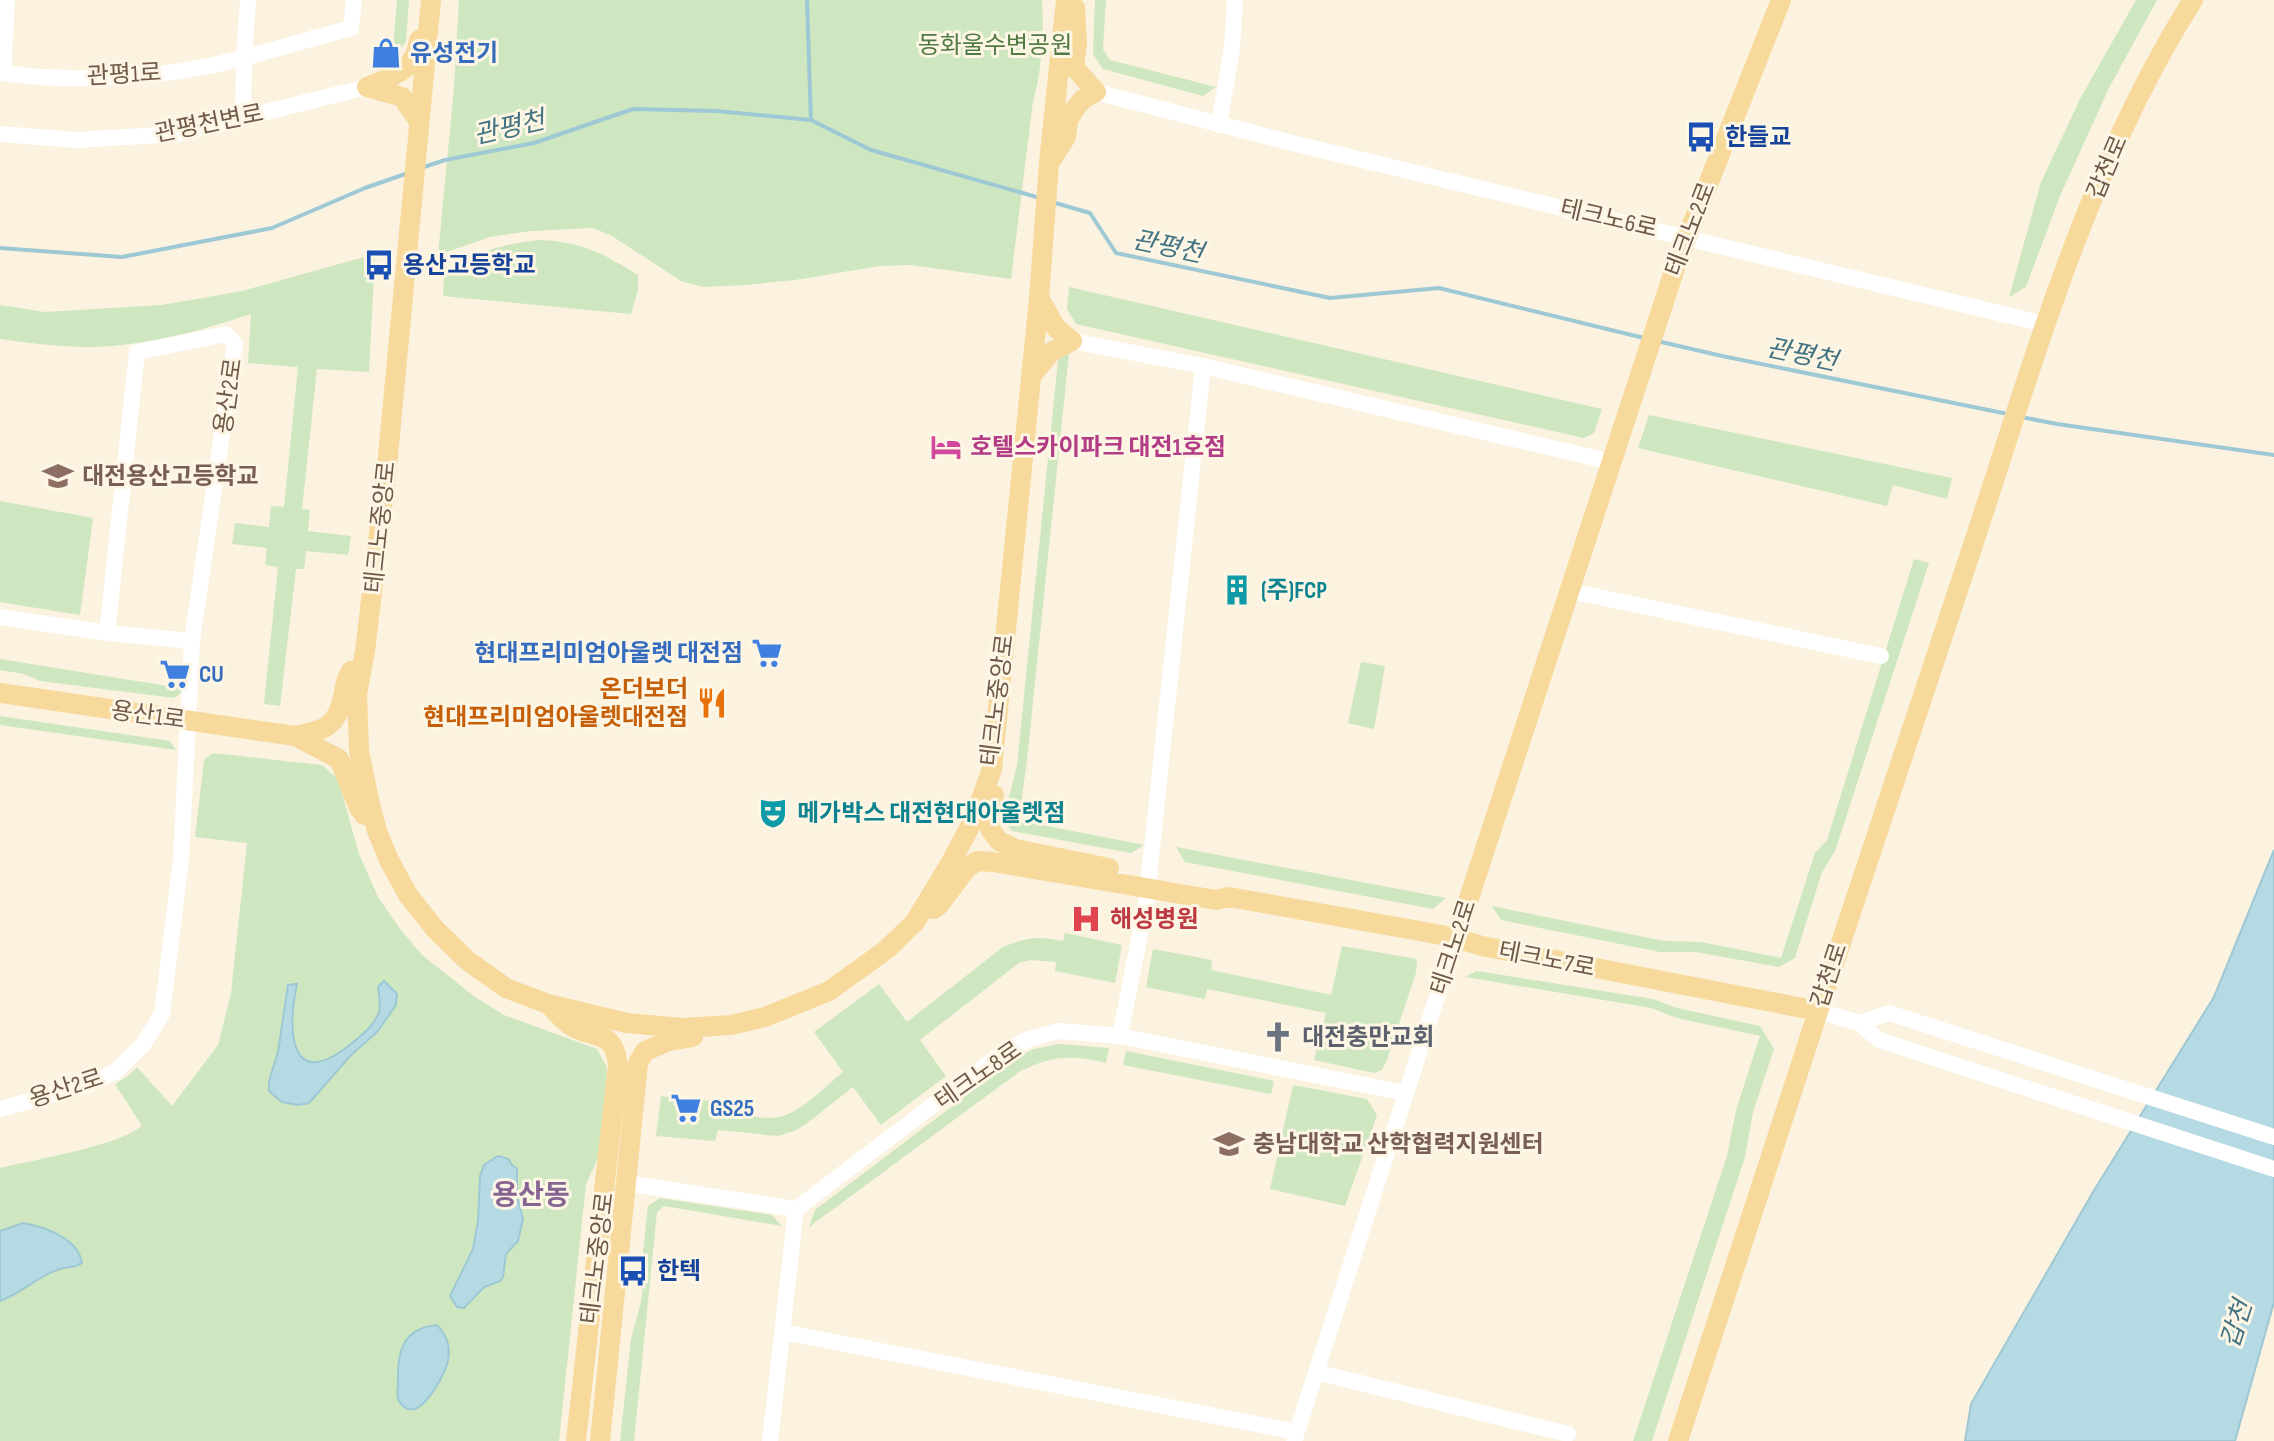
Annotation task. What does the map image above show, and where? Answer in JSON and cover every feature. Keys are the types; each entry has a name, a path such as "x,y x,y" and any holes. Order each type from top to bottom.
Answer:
{"main road":[{"path":"367,87 402,97 416,108 431,0"},
{"path":"1066,0 1064,109 1096,92 1074,67 1077,29 1073,0"},
{"name":"테크노2로","path":"1456,938 1686,236 1781,0"},
{"name":"갑천로","path":"1678,1441 2041,333 2115,146 2139,95 2193,0"},
{"path":"367,87 409,67 419,49 420,30 429,24"},
{"name":"테크노중앙로","path":"416,108 408,250 387,466 357,694 359,751 377,831 408,895 435,929 468,961 506,988 548,1004 627,1023 682,1028 731,1025 765,1017 829,991 886,950 915,922 974,819 992,769 1040,289 1049,163 1064,109"},
{"path":"1031,376 1051,352 1072,341 1056,328 1040,289"},
{"path":"295,736 326,729 334,721 342,703 347,677 365,651"},
{"name":"용산1로","path":"0,693 295,736"},
{"path":"295,736 339,759 359,808 377,831"},
{"name":"테크노7로","path":"992,769 994,793 989,813 990,829 999,841 1015,849 1216,900 1229,897 1456,938 1482,946 1818,1011"},
{"name":"테크노7로","path":"915,922 939,905 967,868 977,861 1149,882"},
{"path":"548,1004 573,1027 608,1038 617,1050 627,1076 645,1051 669,1041 716,1033 731,1025"},
{"name":"테크노중앙로","path":"600,1441 625,1183 627,1076"},
{"name":"테크노중앙로","path":"576,1441 627,1076"}],"street":[{"name":"관평1로","path":"7,0 3,73 92,77 162,74 204,67 351,28 354,0"},
{"path":"243,118 248,0"},
{"path":"1219,125 1232,48 1235,0"},
{"name":"관평천변로","path":"0,134 76,140 178,134 367,87"},
{"name":"테크노6로","path":"1096,92 1219,125 1686,236 2041,333"},
{"name":"용산2로","path":"0,1109 87,1085 115,1072 142,1046 162,1014 181,859 192,641 235,344 226,334 137,352 107,633"},
{"path":"1072,341 1203,366 1612,462"},
{"path":"1120,1036 1149,882 1203,366"},
{"path":"1570,591 1881,656"},
{"path":"0,617 107,633 192,641"},
{"name":"테크노2로","path":"783,1332 1054,1383 1295,1436 1456,938"},
{"path":"1818,1011 1859,1023 1879,1040 2274,1169"},
{"path":"1859,1023 1889,1013 2274,1137"},
{"name":"테크노8로","path":"796,1209 1003,1052 1029,1039 1059,1031 1120,1036 1405,1093"},
{"path":"625,1183 796,1209 770,1441"},
{"path":"1316,1372 1568,1434"}],"green space":[{"path":"397,0 409,0 406,42 392,58"},
{"name":"동화울수변공원","path":"459,0 1042,0 1040,64 1011,279 911,265 879,266 795,280 702,287 681,281 612,236 593,228 531,231 490,237 438,255"},
{"path":"1095,0 1106,0 1103,49 1110,60 1216,87 1203,96 1103,69 1093,54"},
{"path":"2136,0 2157,0 2109,88 2060,196 2026,287 2009,297 2041,182 2081,97"},
{"path":"541,240 592,250 638,275 638,290 631,314 443,296 444,272 455,265 515,243"},
{"path":"375,254 369,372 317,369 302,509 310,510 308,531 351,536 348,555 306,551 304,569 296,569 280,706 264,704 278,567 265,565 267,548 232,544 235,523 269,527 271,506 284,507 298,367 248,363 251,314 200,330 147,341 98,347 70,346 0,339 0,305 45,312 162,305 242,291"},
{"path":"1069,287 1602,409 1594,433 1584,438 1076,324 1067,309"},
{"path":"1069,353 1027,760 1021,804 1017,812 1022,821 1144,845 1131,853 1012,831 1006,823 1005,813 1017,765 1058,360"},
{"path":"1649,415 1952,478 1947,499 1893,485 1887,506 1638,448"},
{"path":"0,501 93,518 80,615 0,602"},
{"path":"1914,559 1929,563 1835,851 1822,872 1795,958 1779,967 1696,952 1660,952 1501,920 1492,906 1664,941 1701,942 1781,958 1815,853 1827,840"},
{"path":"0,659 186,689 174,698 40,681 24,674 0,670"},
{"path":"1361,662 1385,666 1374,729 1348,723"},
{"path":"0,716 170,741 176,750 0,725"},
{"path":"213,753 322,765 338,779 359,854 378,897 422,955 475,997 504,1015 597,1049 607,1067 601,1152 586,1184 559,1441 0,1441 0,1168 95,1146 130,1133 142,1126 115,1084 137,1067 172,1106 218,1045 231,993 247,843 195,837 204,760"},
{"path":"1176,847 1446,898 1433,909 1185,862"},
{"path":"1065,933 1122,945 1115,983 1055,971 1056,962 1030,960 1019,963 920,1040 946,1076 881,1125 853,1087 806,1124 778,1136 718,1130 715,1141 656,1136 661,1096 722,1102 721,1112 772,1118 787,1114 843,1072 814,1032 879,984 907,1022 1003,947 1033,938 1063,941"},
{"path":"1342,946 1417,959 1416,973 1387,1060 1382,1070 1374,1073 1314,1060 1326,1013 1207,989 1205,999 1146,987 1153,949 1212,960 1211,970 1331,995"},
{"path":"1477,971 1653,999 1677,1008 1760,1026 1774,1049 1753,1112 1745,1157 1652,1441 1633,1441 1727,1156 1736,1110 1760,1036 1677,1018 1651,1008 1465,977"},
{"path":"1059,1044 1109,1048 1106,1063 1083,1058 1061,1058 1019,1072 809,1227 815,1210 1016,1058 1034,1049"},
{"path":"1126,1051 1274,1081 1271,1094 1123,1065"},
{"path":"1293,1085 1367,1099 1377,1115 1345,1206 1270,1189"},
{"path":"660,1198 772,1215 782,1226 664,1206 657,1212 634,1441 620,1441 631,1339 641,1302 645,1270 643,1252 648,1206"}],"water":[{"name":"갑천","path":"2274,850 2274,1302 2235,1441 1965,1441 1971,1404 2093,1192 2214,997"},
{"path":"384,981 397,994 396,1005 377,1032 351,1055 309,1103 298,1105 282,1102 269,1091 288,985 297,984 292,1020 297,1050 304,1059 315,1062 330,1058 371,1026 380,1009 378,987"},
{"path":"498,1156 509,1159 517,1169 517,1196 523,1219 518,1241 506,1254 500,1281 484,1287 464,1308 457,1307 450,1296 473,1249 480,1176 484,1165"},
{"path":"23,1223 41,1227 67,1240 79,1254 82,1263 47,1275 0,1301 0,1231"},
{"path":"437,1325 445,1335 448,1346 449,1358 445,1370 426,1400 413,1409 406,1408 397,1395 401,1352 416,1331"}],"waterway":[{"path":"807,0 811,120"},
{"name":"관평천","path":"424,167 534,143 633,109 716,111 811,120 871,150 1040,198"},
{"name":"관평천","path":"0,248 122,257 272,228 408,173"},
{"name":"관평천","path":"1052,202 1090,213 1116,253 1330,298 1439,288 1644,338"},
{"name":"관평천","path":"1657,341 2008,414"},
{"name":"관평천","path":"2021,417 2274,455"}],"place":[{"name":"유성전기","path":"386,53"},
{"name":"한들교","path":"1701,137"},
{"name":"용산고등학교","path":"379,265"},
{"name":"호텔스카이파크 대전1호점","path":"946,447"},
{"name":"대전용산고등학교","path":"58,476"},
{"name":"(주)FCP","path":"1237,590"},
{"name":"현대프리미엄아울렛 대전점","path":"767,653"},
{"name":"CU","path":"175,674"},
{"name":"온더보더 현대프리미엄아울렛대전점","path":"712,703"},
{"name":"메가박스 대전현대아울렛점","path":"773,813"},
{"name":"해성병원","path":"1086,919"},
{"name":"대전충만교회","path":"1278,1037"},
{"name":"GS25","path":"686,1108"},
{"name":"충남대학교 산학협력지원센터","path":"1229,1144"},
{"name":"한텍","path":"633,1271"}],"district":[{"name":"용산동","path":"531,1194"}]}
